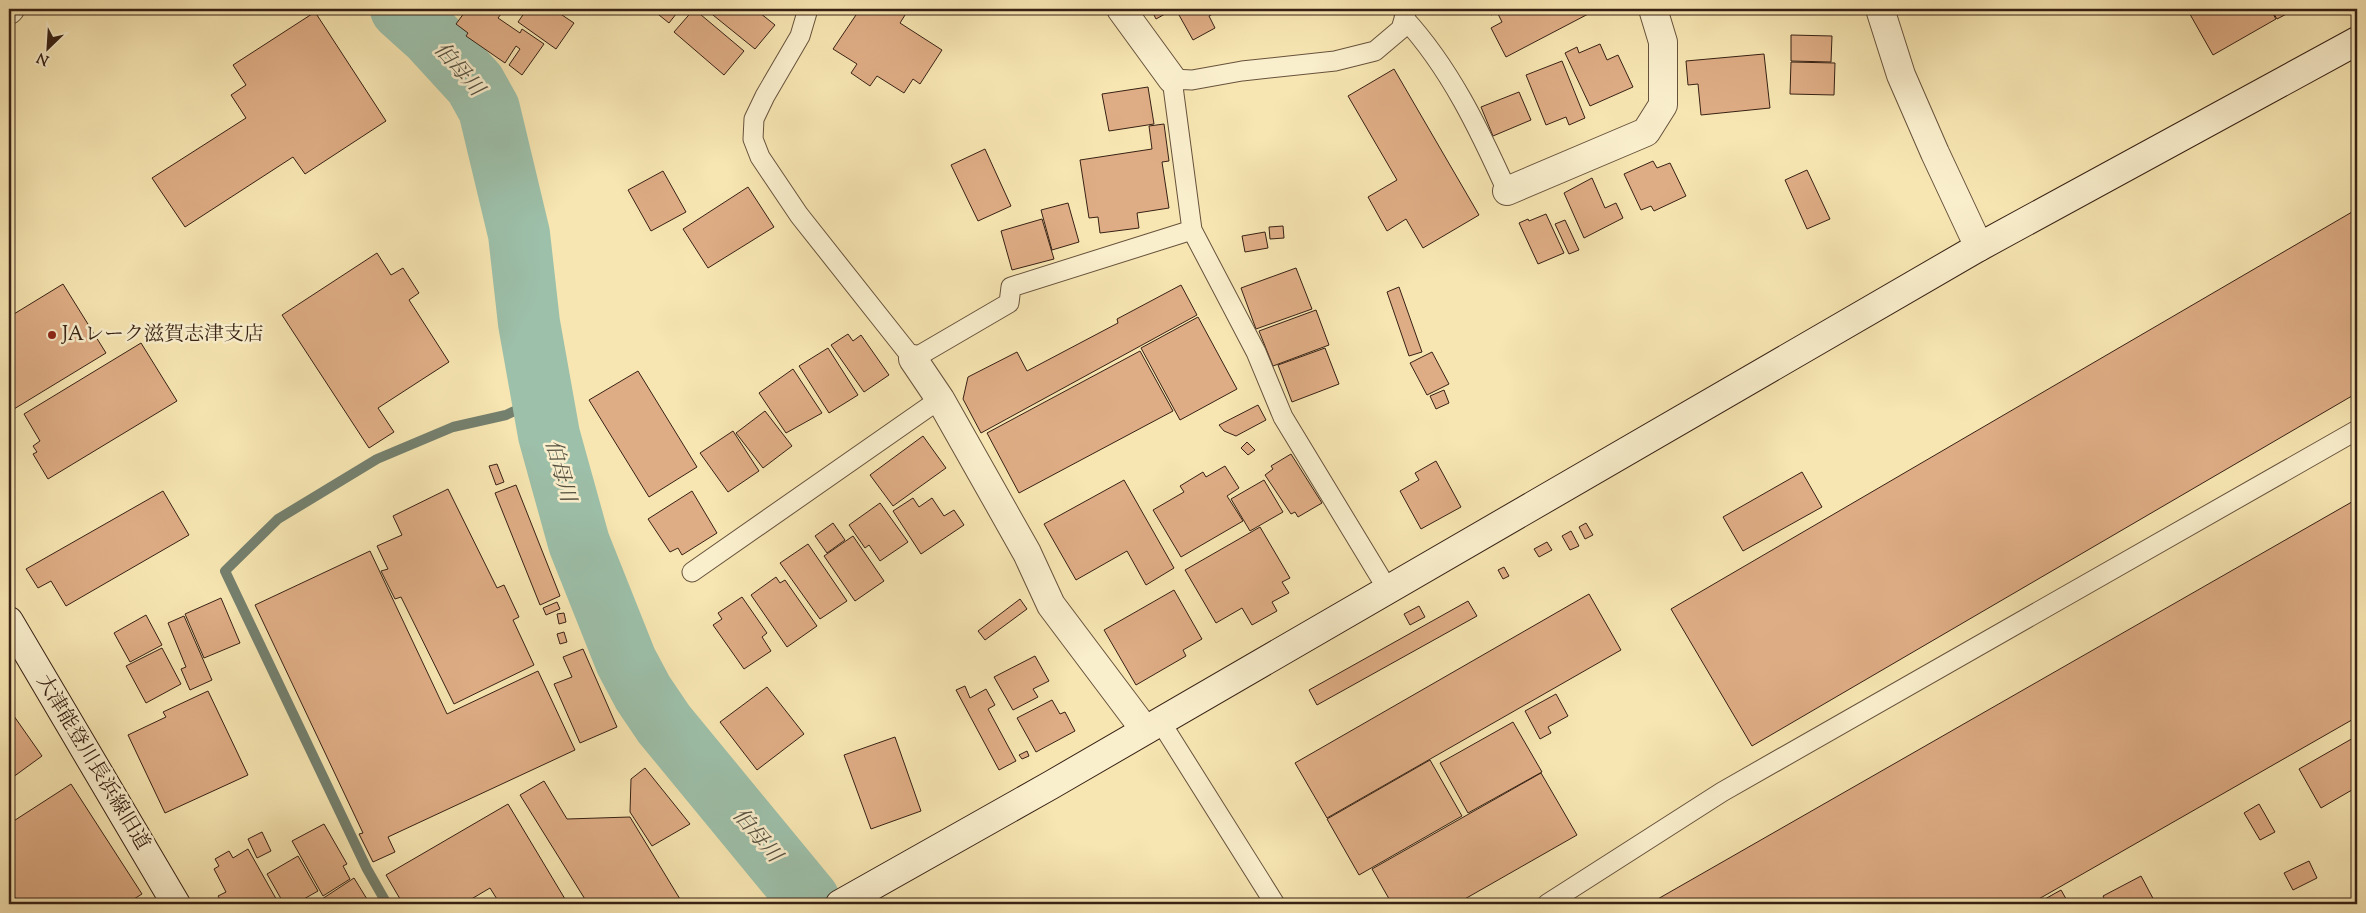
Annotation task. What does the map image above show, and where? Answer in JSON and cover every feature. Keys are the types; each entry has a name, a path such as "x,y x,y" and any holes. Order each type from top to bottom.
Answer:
{"street":[{"path":"1121,9 1172,79"},
{"path":"1507,191 1646,132 1663,105 1663,42 1653,9"},
{"path":"1880,9 1901,75 1979,247"},
{"path":"840,904 1153,726 1979,247 2357,40"},
{"path":"913,359 940,398 1027,553 1051,605 1153,726"},
{"name":"大津能登川長浜線旧道","path":"9,621 176,904"}],"lane":[{"path":"808,9 800,36 765,96 754,119 753,139 760,157 799,215 913,359 1009,303 1011,286 1192,230"},
{"path":"1388,590 1283,416 1256,352 1192,230 1172,79 1192,80 1242,71 1335,61 1375,51 1401,29 1406,13"},
{"path":"1406,13 1428,44 1479,129 1507,191"},
{"path":"692,572 940,398"},
{"path":"1547,904 1722,792 2357,430"},
{"path":"1153,726 1275,904"}],"building":[{"path":"467,9 502,9 504,10 498,18 520,33 522,29 544,44 522,75 509,65 520,49 516,46 505,63 466,36 468,33 456,24"},
{"path":"527,9 553,9 574,23 556,49 518,22"},
{"path":"655,9 680,9 669,23 654,11"},
{"path":"694,9 744,51 724,75 674,32"},
{"path":"710,9 755,9 775,25 755,49 708,11"},
{"path":"860,9 872,9 877,12 879,9 895,9 905,15 900,23 942,50 920,84 913,79 904,93 877,76 870,86 851,73 857,64 833,49"},
{"path":"1151,9 1174,9 1156,19"},
{"path":"1191,9 1222,9 1209,16 1215,28 1193,40 1179,15"},
{"path":"1488,9 1590,9 1592,12 1506,57 1491,28 1502,22 1497,12 1491,15"},
{"path":"1773,9 1820,9 1820,13"},
{"path":"2187,9 2270,9 2276,19 2213,55"},
{"path":"2271,9 2296,9 2277,19"},
{"path":"315,12 386,121 305,174 293,157 185,227 152,178 246,118 231,95 246,85 233,65"},
{"path":"1791,35 1832,36 1831,62 1791,61"},
{"path":"1600,44 1607,60 1618,55 1633,87 1590,106 1565,53 1577,47 1579,53"},
{"path":"1764,54 1770,108 1701,115 1698,84 1688,85 1686,61"},
{"path":"1562,61 1585,118 1569,125 1566,117 1546,125 1526,75"},
{"path":"1791,62 1835,63 1834,95 1790,94"},
{"path":"1394,69 1479,215 1423,248 1406,219 1387,231 1368,197 1397,180 1348,96"},
{"path":"1148,87 1154,124 1109,131 1102,94"},
{"path":"1519,92 1531,120 1493,136 1481,107"},
{"path":"1164,124 1169,161 1162,162 1169,208 1137,213 1139,228 1100,233 1098,217 1089,218 1080,160 1152,149 1149,126"},
{"path":"985,149 1011,206 978,221 951,165"},
{"path":"1653,161 1657,168 1670,163 1686,196 1654,211 1651,206 1641,210 1624,174"},
{"path":"1807,170 1830,219 1807,229 1785,180"},
{"path":"663,171 686,212 651,231 628,190"},
{"path":"1592,178 1605,208 1616,203 1623,218 1584,238 1564,193"},
{"path":"748,187 774,227 708,268 683,229"},
{"path":"1068,203 1079,242 1052,250 1041,210"},
{"path":"2352,212 2357,222 2357,393 1752,746 1671,609"},
{"path":"1546,214 1564,253 1538,264 1519,223"},
{"path":"1042,219 1054,259 1012,270 1001,231"},
{"path":"1565,220 1579,250 1569,254 1555,224"},
{"path":"1283,226 1284,238 1270,239 1269,227"},
{"path":"1265,232 1268,248 1245,252 1242,236"},
{"path":"377,253 391,275 403,268 419,293 409,300 449,362 378,408 394,432 369,448 282,315"},
{"path":"1296,268 1312,309 1256,329 1241,288"},
{"name":"JAレーク滋賀志津支店","path":"63,284 106,353 9,412 9,317"},
{"path":"1181,285 1197,315 981,433 963,399 968,377 1017,352 1027,371 1118,323 1117,319"},
{"path":"1399,287 1422,352 1409,356 1387,292"},
{"path":"1316,310 1329,345 1273,366 1259,331"},
{"path":"1198,317 1237,389 1180,420 1141,348"},
{"path":"848,334 853,341 861,335 889,375 864,392 831,345"},
{"path":"141,343 177,401 48,479 33,454 37,452 33,446 40,441 24,414"},
{"path":"828,348 858,395 829,413 799,366"},
{"path":"1325,348 1339,384 1292,402 1278,365"},
{"path":"1140,351 1173,411 1019,493 987,433"},
{"path":"1432,352 1449,384 1427,395 1410,363"},
{"path":"793,369 822,413 786,433 759,393"},
{"path":"638,371 697,467 649,497 589,400"},
{"path":"1444,390 1449,403 1436,409 1430,396"},
{"path":"1258,405 1266,420 1236,436 1224,431 1219,425"},
{"path":"765,411 792,446 763,468 736,433"},
{"path":"733,431 759,471 728,492 700,453"},
{"path":"923,436 946,468 893,506 870,475"},
{"path":"1247,442 1255,450 1248,455 1241,448"},
{"path":"1291,454 1322,503 1298,517 1295,512 1291,514 1265,475 1273,469 1271,466"},
{"path":"1436,461 1461,507 1421,529 1400,491 1419,480 1415,473"},
{"path":"497,464 504,482 496,485 489,466"},
{"path":"1225,466 1239,488 1227,496 1243,521 1181,557 1153,510 1184,492 1180,486 1203,472 1206,477"},
{"path":"1802,472 1822,507 1743,551 1723,517"},
{"path":"1124,480 1174,568 1146,585 1127,551 1076,580 1044,524"},
{"path":"1264,480 1283,512 1250,531 1231,499"},
{"path":"516,485 560,596 540,605 495,493"},
{"path":"448,489 497,588 504,585 519,617 513,620 534,665 454,704 401,597 395,599 381,571 388,569 377,546 402,535 393,516"},
{"path":"163,491 189,535 66,606 51,581 38,588 26,569"},
{"path":"692,491 717,533 682,555 678,548 670,552 648,519"},
{"path":"913,498 919,507 932,498 944,516 954,510 964,525 921,554 893,511"},
{"path":"2357,499 2357,717 2030,904 1649,904"},
{"path":"880,503 908,542 880,561 869,545 865,548 849,525"},
{"path":"833,523 845,540 827,553 815,536"},
{"path":"1586,523 1593,535 1585,539 1579,527"},
{"path":"1260,527 1290,578 1282,582 1289,593 1272,602 1277,611 1252,625 1242,608 1216,623 1185,570"},
{"path":"1571,531 1579,546 1570,550 1562,536"},
{"path":"853,536 884,581 855,601 824,556"},
{"path":"1547,542 1552,550 1539,557 1534,549"},
{"path":"808,544 847,601 820,619 780,563"},
{"path":"370,551 447,714 538,671 575,750 388,837 395,852 373,862 359,834 363,833 255,605"},
{"path":"1504,567 1509,576 1503,579 1498,570"},
{"path":"776,577 780,583 785,580 817,626 787,647 751,595"},
{"path":"1174,590 1202,639 1183,650 1186,656 1136,685 1104,630"},
{"path":"1589,594 1621,650 1327,818 1295,763"},
{"path":"742,597 767,633 762,637 771,651 744,669 713,625 722,619 718,613"},
{"path":"221,598 240,643 204,658 185,614"},
{"path":"1020,599 1027,609 985,640 978,631"},
{"path":"1468,601 1477,616 1317,705 1309,690"},
{"path":"557,602 560,609 546,615 543,608"},
{"path":"1419,606 1425,617 1410,625 1404,614"},
{"path":"564,613 566,622 559,624 557,614"},
{"path":"146,615 162,645 130,662 114,633"},
{"path":"184,616 212,680 190,690 181,669 186,667 168,623"},
{"path":"564,632 567,642 560,644 557,634"},
{"path":"162,648 181,684 146,703 126,666"},
{"path":"583,649 617,727 580,743 554,684 572,677 563,657"},
{"path":"1035,656 1049,681 1033,689 1038,697 1013,710 994,677"},
{"path":"965,686 970,698 986,689 995,705 988,709 1016,761 999,770 956,690"},
{"path":"767,687 804,734 757,770 720,722"},
{"path":"208,691 248,775 165,813 128,735 166,717 163,712"},
{"path":"1556,694 1568,716 1548,727 1551,733 1540,739 1525,711"},
{"path":"1052,700 1060,714 1065,712 1075,731 1036,752 1017,718"},
{"path":"9,709 42,756 9,780"},
{"path":"1513,722 1542,772 1468,813 1440,763"},
{"path":"895,737 921,811 871,829 844,755"},
{"path":"2355,737 2357,741 2357,787 2321,808 2299,769"},
{"path":"1027,751 1029,756 1022,759 1019,755"},
{"path":"1430,760 1462,816 1359,875 1327,819"},
{"path":"645,768 690,824 652,846 630,812 631,779"},
{"path":"1541,773 1577,835 1456,904 1392,904 1372,869"},
{"path":"544,781 567,819 630,817 683,904 588,904 520,795"},
{"path":"71,784 142,894 126,904 19,904 9,888 9,824"},
{"path":"508,804 568,904 500,904 490,888 463,904 403,904 386,875"},
{"path":"2259,804 2275,832 2260,840 2244,813"},
{"path":"324,824 347,864 343,866 350,879 323,896 292,841"},
{"path":"262,832 271,851 257,858 248,839"},
{"path":"248,849 279,904 223,904 218,896 226,892 214,869 219,866 215,859 229,851 233,858"},
{"path":"298,856 318,891 295,904 284,904 267,874"},
{"path":"2309,861 2317,878 2293,890 2284,873"},
{"path":"2141,876 2156,904 2107,904 2103,896"},
{"path":"354,878 370,904 316,903"},
{"path":"2061,890 2069,904 2036,904"}],"waterway":[{"name":"伯母川","path":"401,9 431,36 475,84 489,109 519,234 529,323 549,435 579,543 626,661 643,693 664,724 809,900"},
{"path":"387,904 367,869 225,571 278,519 377,459 453,427 506,415 542,398"}],"place":[{"name":"JAレーク滋賀志津支店","path":"52,335"}]}
